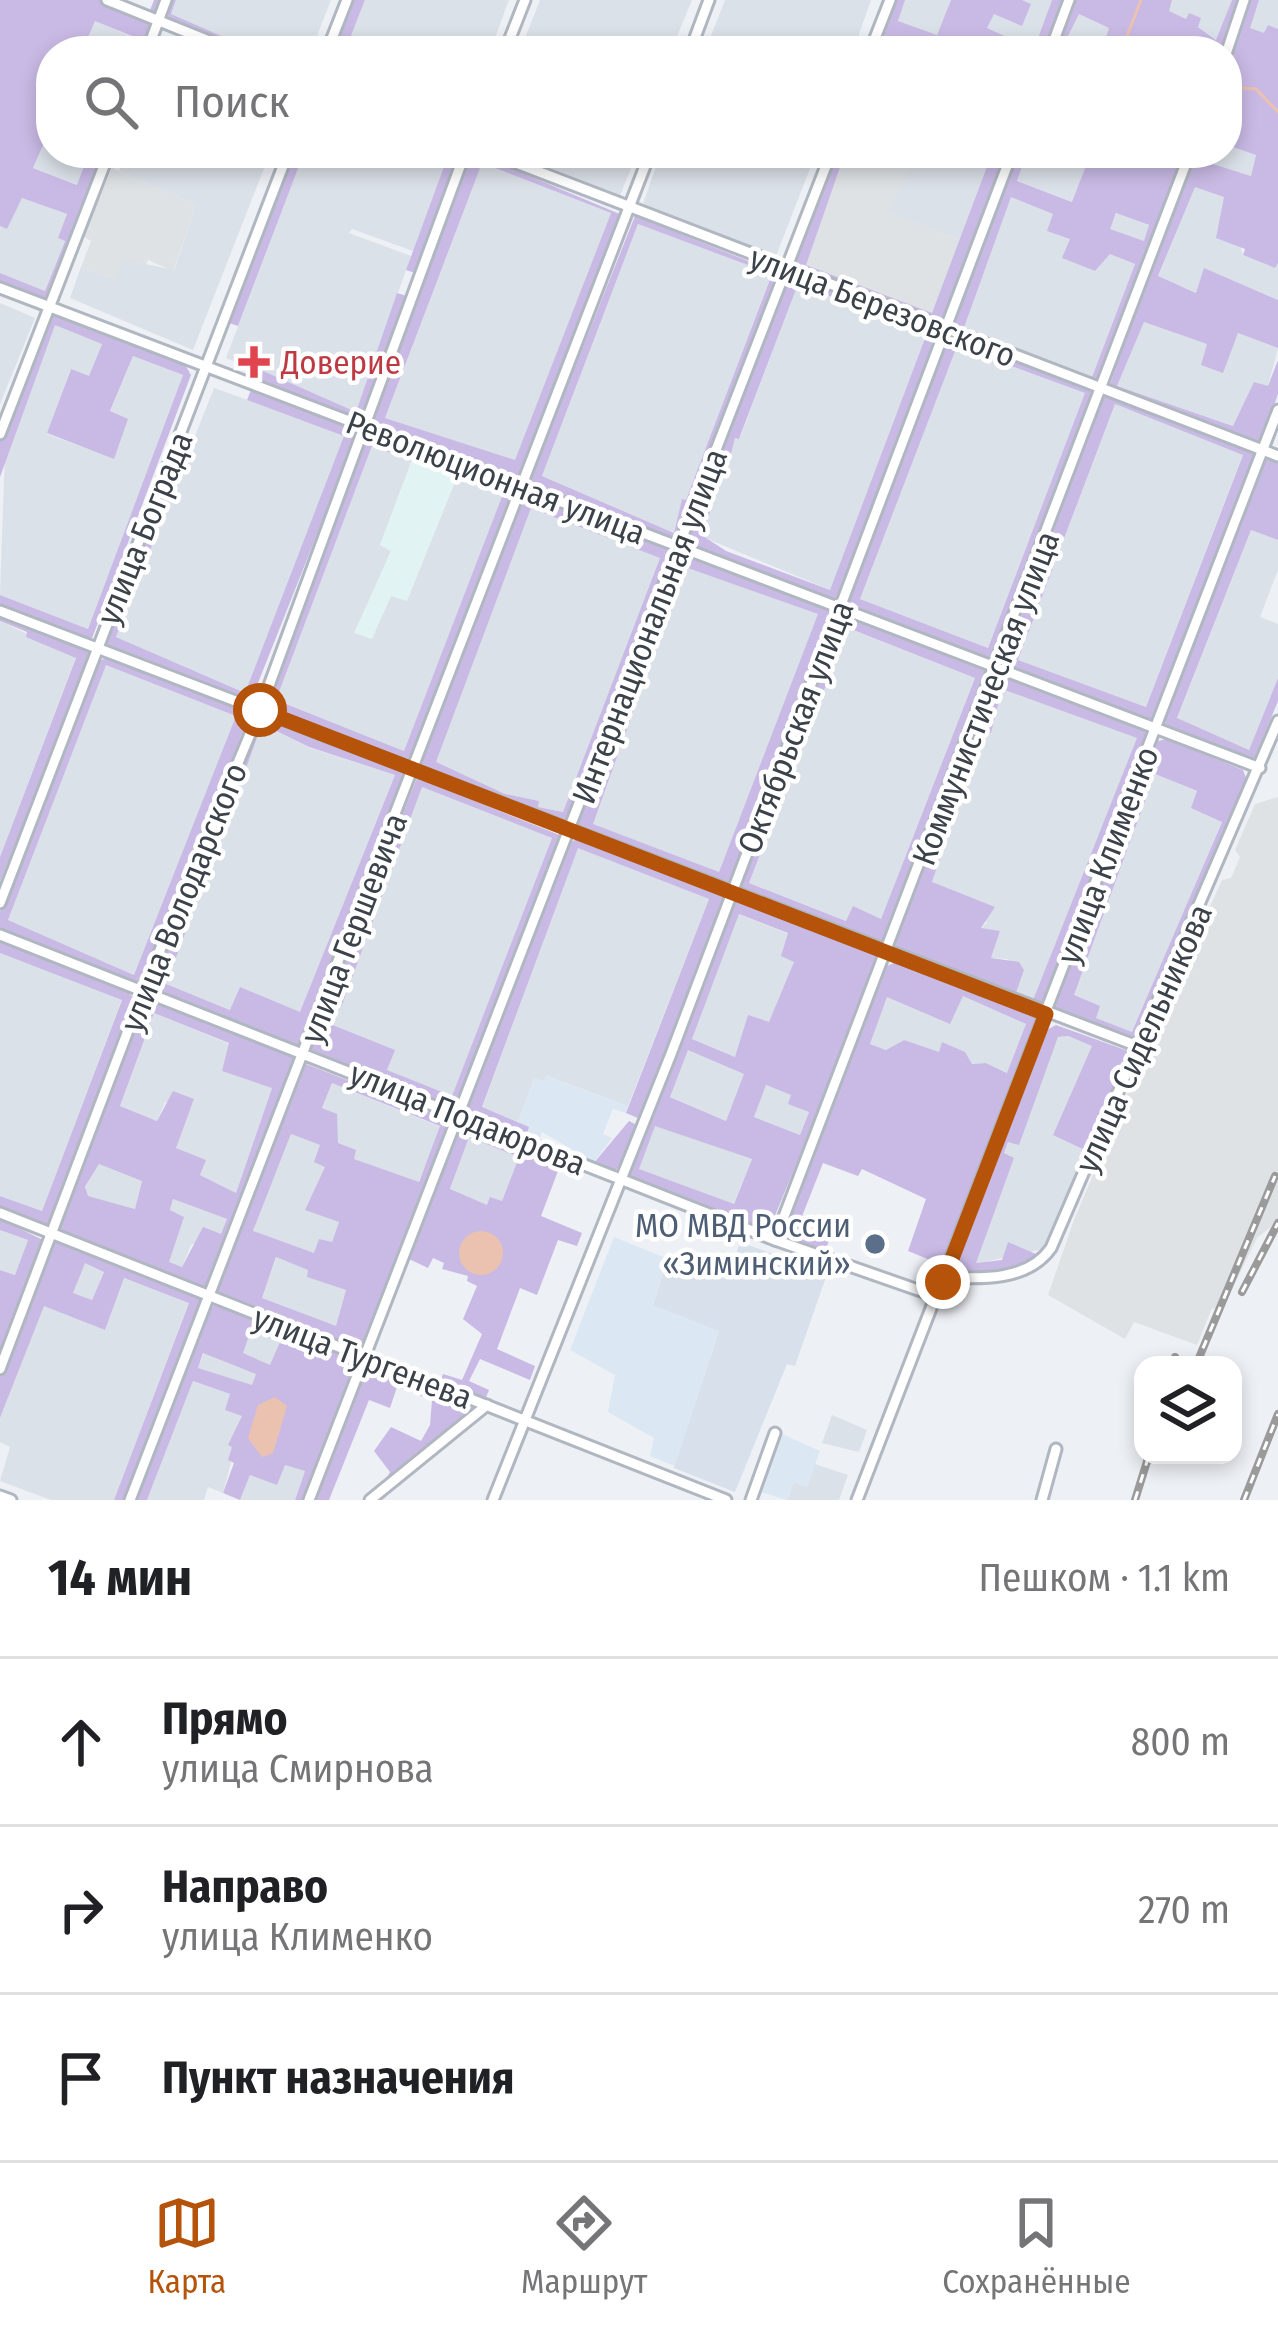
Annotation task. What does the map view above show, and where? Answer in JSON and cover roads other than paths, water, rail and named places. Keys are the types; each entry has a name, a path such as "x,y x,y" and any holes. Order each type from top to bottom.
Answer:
{"street":[{"path":"106,0 197,36"},
{"path":"152,36 166,0"},
{"path":"333,36 347,0"},
{"path":"511,36 525,0"},
{"path":"695,36 709,0"},
{"path":"876,36 890,0"},
{"path":"1056,36 1069,0"},
{"path":"1232,36 1244,0"},
{"path":"0,434 103,168"},
{"name":"улица Бограда","path":"0,903 282,168"},
{"name":"улица Володарского","path":"0,1369 143,991 260,710 460,168"},
{"name":"улица Березовского","path":"526,168 1278,456"},
{"name":"улица Гершевича","path":"130,1500 644,168"},
{"name":"Интернациональная улица","path":"310,1500 682,549 825,168"},
{"name":"Октябрьская улица","path":"493,1500 733,893 1006,168"},
{"name":"Коммунистическая улица","path":"775,1240 1184,168"},
{"name":"Революционная улица","path":"0,288 1261,768"},
{"name":"улица Клименко","path":"857,1500 1278,410"},
{"path":"0,611 1140,1047"},
{"name":"улица Сидельникова","path":"945,1277 1005,1274 1034,1266 1046,1255 1278,722"},
{"name":"улица Подаюрова","path":"0,935 775,1240 938,1297"},
{"name":"улица Тургенева","path":"0,1213 726,1500"},
{"path":"370,1500 487,1406"},
{"path":"751,1500 775,1433"},
{"path":"1042,1500 1057,1449"},
{"path":"678,1500 684,1484"},
{"path":"0,1496 11,1500"}],"waterway":[{"path":"1127,36 1141,0"},
{"path":"1242,88 1256,89 1278,112"}],"railway":[{"path":"1200,1356 1275,1176"},
{"path":"1242,1292 1278,1223"},
{"path":"1244,1500 1278,1414"},
{"path":"1135,1500 1146,1464"}],"place":[{"name":"Доверие","path":"254,362"},
{"name":"МО МВД России «Зиминский»","path":"875,1244"}]}
